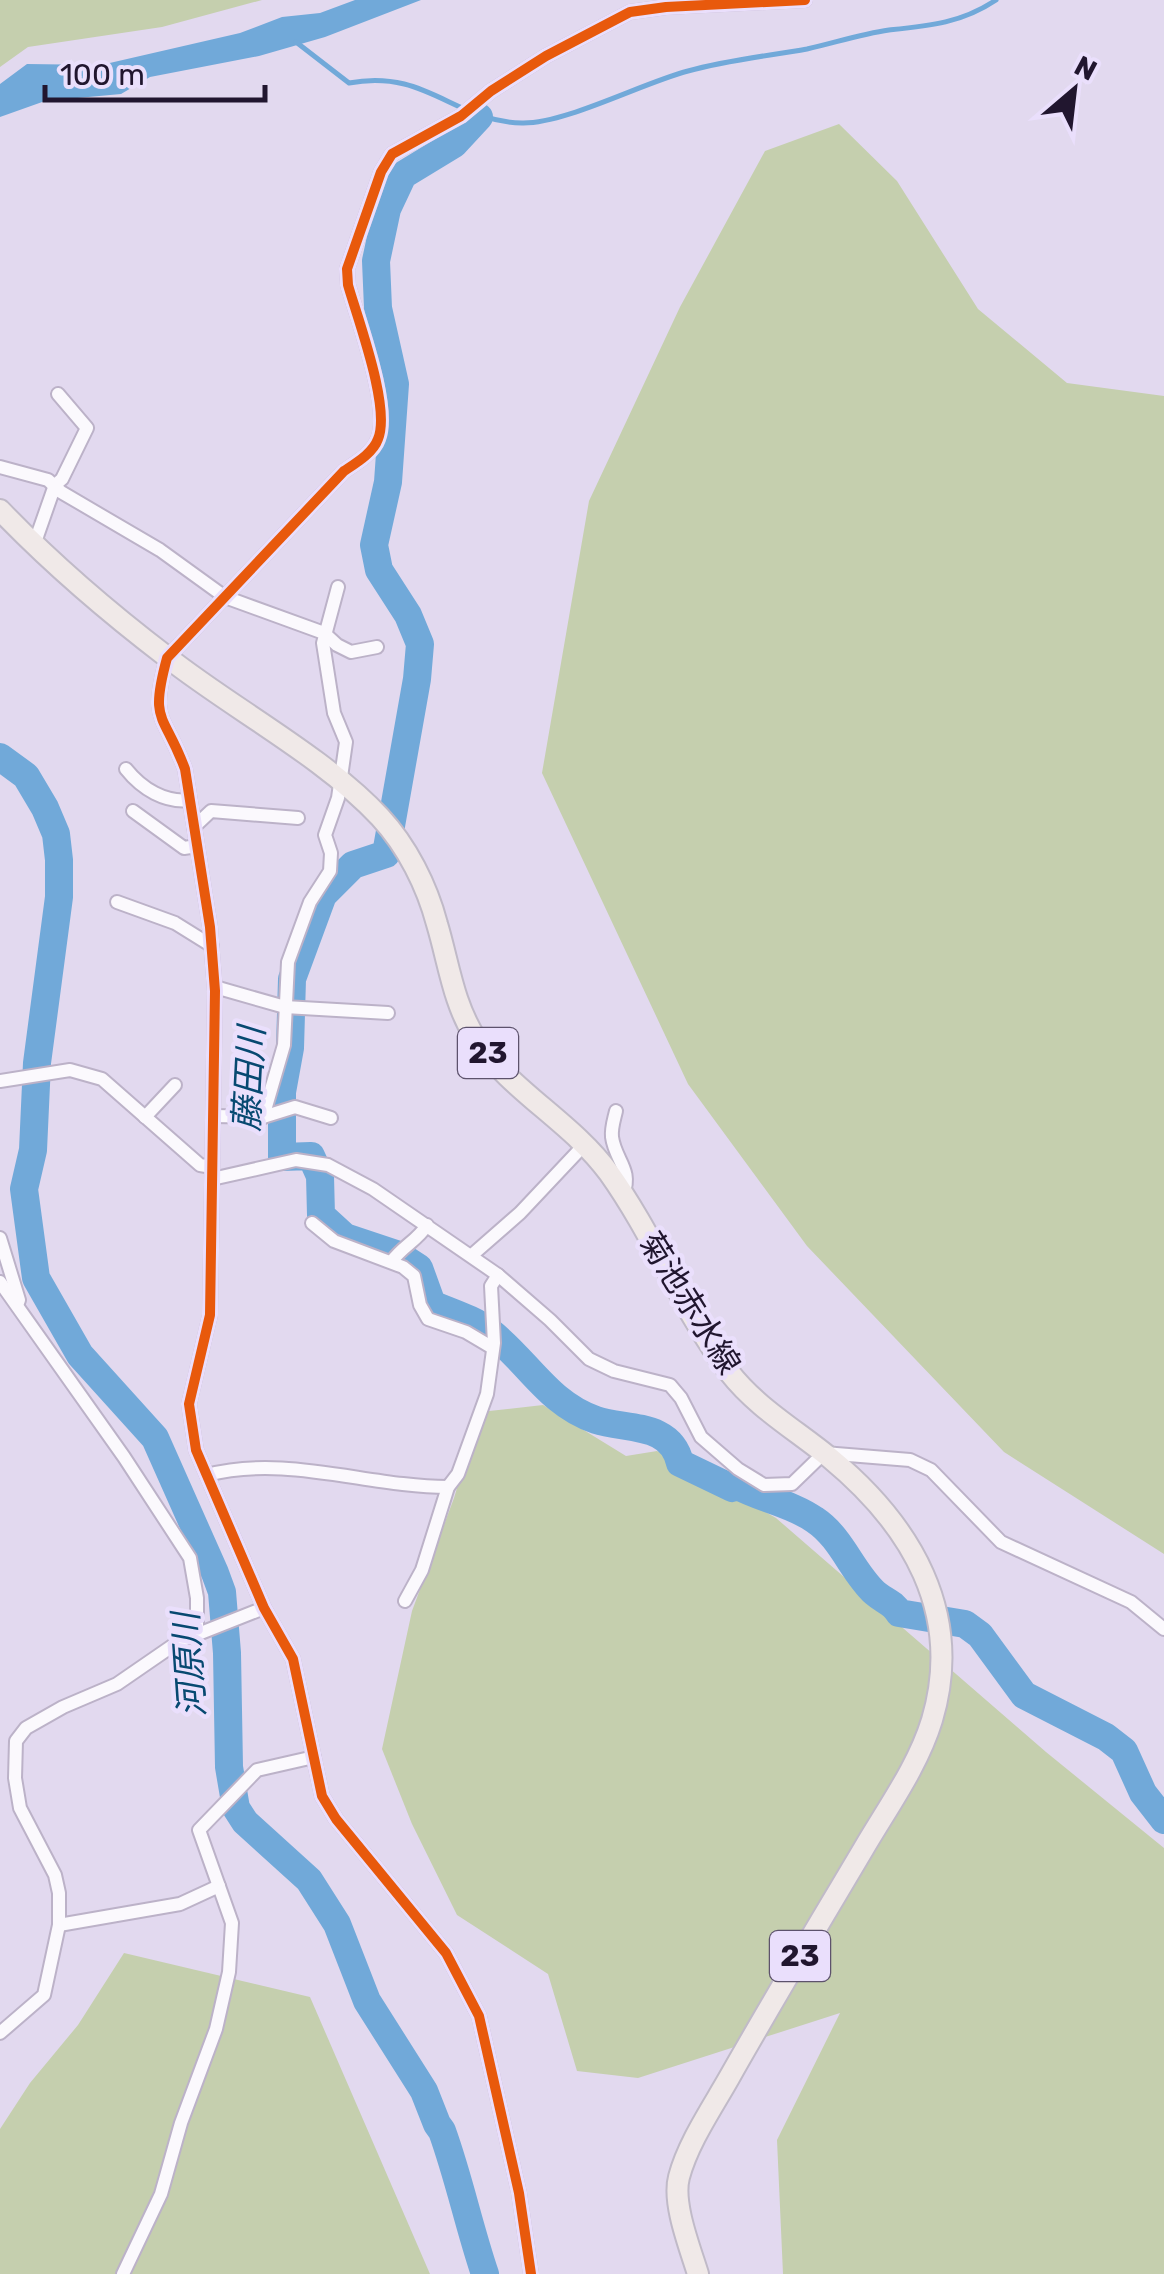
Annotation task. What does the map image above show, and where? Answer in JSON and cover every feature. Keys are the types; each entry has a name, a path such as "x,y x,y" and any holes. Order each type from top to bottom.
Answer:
{"main road":[{"name":"菊池赤水線","path":"0,510 34,545 167,658 341,782 376,812 407,852 437,921 462,1014 479,1043 585,1144 623,1194 690,1312 732,1376 784,1426 864,1487 895,1522 916,1555 933,1594 940,1683 922,1748 719,2096 678,2180 683,2225 698,2274"}],"street":[{"path":"531,2274 519,2193 480,2016 446,1953 336,1819 322,1796 294,1658 264,1608 196,1450 189,1404 210,1316 215,986 185,769 163,727 157,708 158,692 167,658 344,471 377,444 383,424 381,403 347,269 381,172 392,154 461,116 546,56 630,12 650,5 805,0"},
{"path":"34,545 55,486 87,428 58,394"},
{"path":"0,467 48,480 160,550 225,597 324,632 337,645 352,652 378,648"},
{"path":"263,1118 284,1045 288,962 310,902 330,871 331,853 325,835 341,782 346,742 334,713 324,632 338,587"},
{"path":"126,769 134,780 171,802 190,800"},
{"path":"133,811 184,848 198,846"},
{"path":"194,827 211,812 298,818"},
{"path":"116,902 175,923 212,946"},
{"path":"215,986 285,1006 388,1013"},
{"path":"0,1081 70,1070 102,1078 212,1173 296,1160 328,1165 373,1189 498,1275 589,1359 614,1371 670,1386 681,1398 701,1437 738,1469 764,1484 792,1484 824,1453 910,1460 931,1470 1001,1542 1158,1615 1164,1629"},
{"path":"145,1116 175,1085"},
{"path":"213,1116 263,1118 296,1107 331,1118"},
{"path":"616,1111 613,1143 628,1182 623,1194"},
{"path":"472,1256 520,1213 585,1144"},
{"path":"312,1224 334,1241 392,1261 414,1276 420,1305 428,1318 466,1332 493,1348"},
{"path":"392,1261 404,1245 421,1236 427,1225"},
{"path":"0,1238 17,1308"},
{"path":"405,1601 422,1570 448,1487 458,1474 487,1394 493,1348 491,1286 498,1275"},
{"path":"0,1282 190,1558 198,1598 197,1634"},
{"path":"208,1475 224,1470 292,1470 416,1487 448,1487"},
{"path":"0,2033 44,1995 59,1925 55,1874 20,1808 15,1778 16,1741 26,1728 63,1706 117,1684 197,1634 264,1608"},
{"path":"122,2274 162,2194 180,2123 216,2029 230,1972 232,1924 198,1830 257,1770 314,1756"},
{"path":"59,1925 180,1904 220,1886"}],"green space":[{"path":"0,0 262,0 162,27 28,47 0,67"},
{"path":"839,124 897,181 978,309 1067,383 1164,396 1164,1554 1004,1452 807,1246 688,1084 542,773 589,501 680,307 765,151"},
{"path":"543,1405 626,1456 657,1451 776,1518 1046,1752 1164,1848 1164,2274 783,2274 777,2140 840,2013 638,2078 577,2071 548,1974 457,1915 412,1824 382,1749 412,1611 454,1498 480,1412"},
{"path":"124,1953 310,1997 430,2274 0,2274 0,2129 30,2083 78,2025"}],"water":[{"path":"355,0 421,0 325,37 259,56 150,77 121,94 45,101 0,117 0,84 27,64 101,65 240,33 282,17 320,13"}],"waterway":[{"path":"296,42 349,83 399,83 498,120 540,122 703,67 945,22 996,0"},
{"name":"藤田川","path":"479,117 454,144 403,175 387,209 376,261 378,308 395,384 388,482 374,545 379,570 408,615 420,644 417,679 386,854 353,865 323,895 292,979 290,1048 282,1092 282,1157 311,1156 320,1176 321,1215 345,1237 399,1255 419,1268 432,1304 489,1331 564,1403 596,1420 657,1434 675,1450 680,1463 732,1488 736,1485 806,1514 833,1536 867,1585 899,1613 965,1624 980,1635 1024,1695 1106,1737 1124,1751 1143,1793 1164,1820"},
{"name":"河原川","path":"0,757 26,776 45,808 56,834 59,860 59,897 37,1063 33,1150 24,1189 36,1278 80,1355 155,1438 222,1592 229,1767 236,1808 245,1822 309,1880 337,1924 367,2001 424,2091 442,2131 485,2274"}],"cycle path":[{"path":"531,2274 519,2193 479,2016 446,1953 336,1819 322,1796 293,1659 264,1608 196,1450 189,1404 210,1315 215,991 210,927 185,769 161,717 159,695 167,658 344,471 376,444 381,425 377,386 348,285 347,269 381,172 392,154 461,116 491,91 546,56 630,12 805,0"}]}
